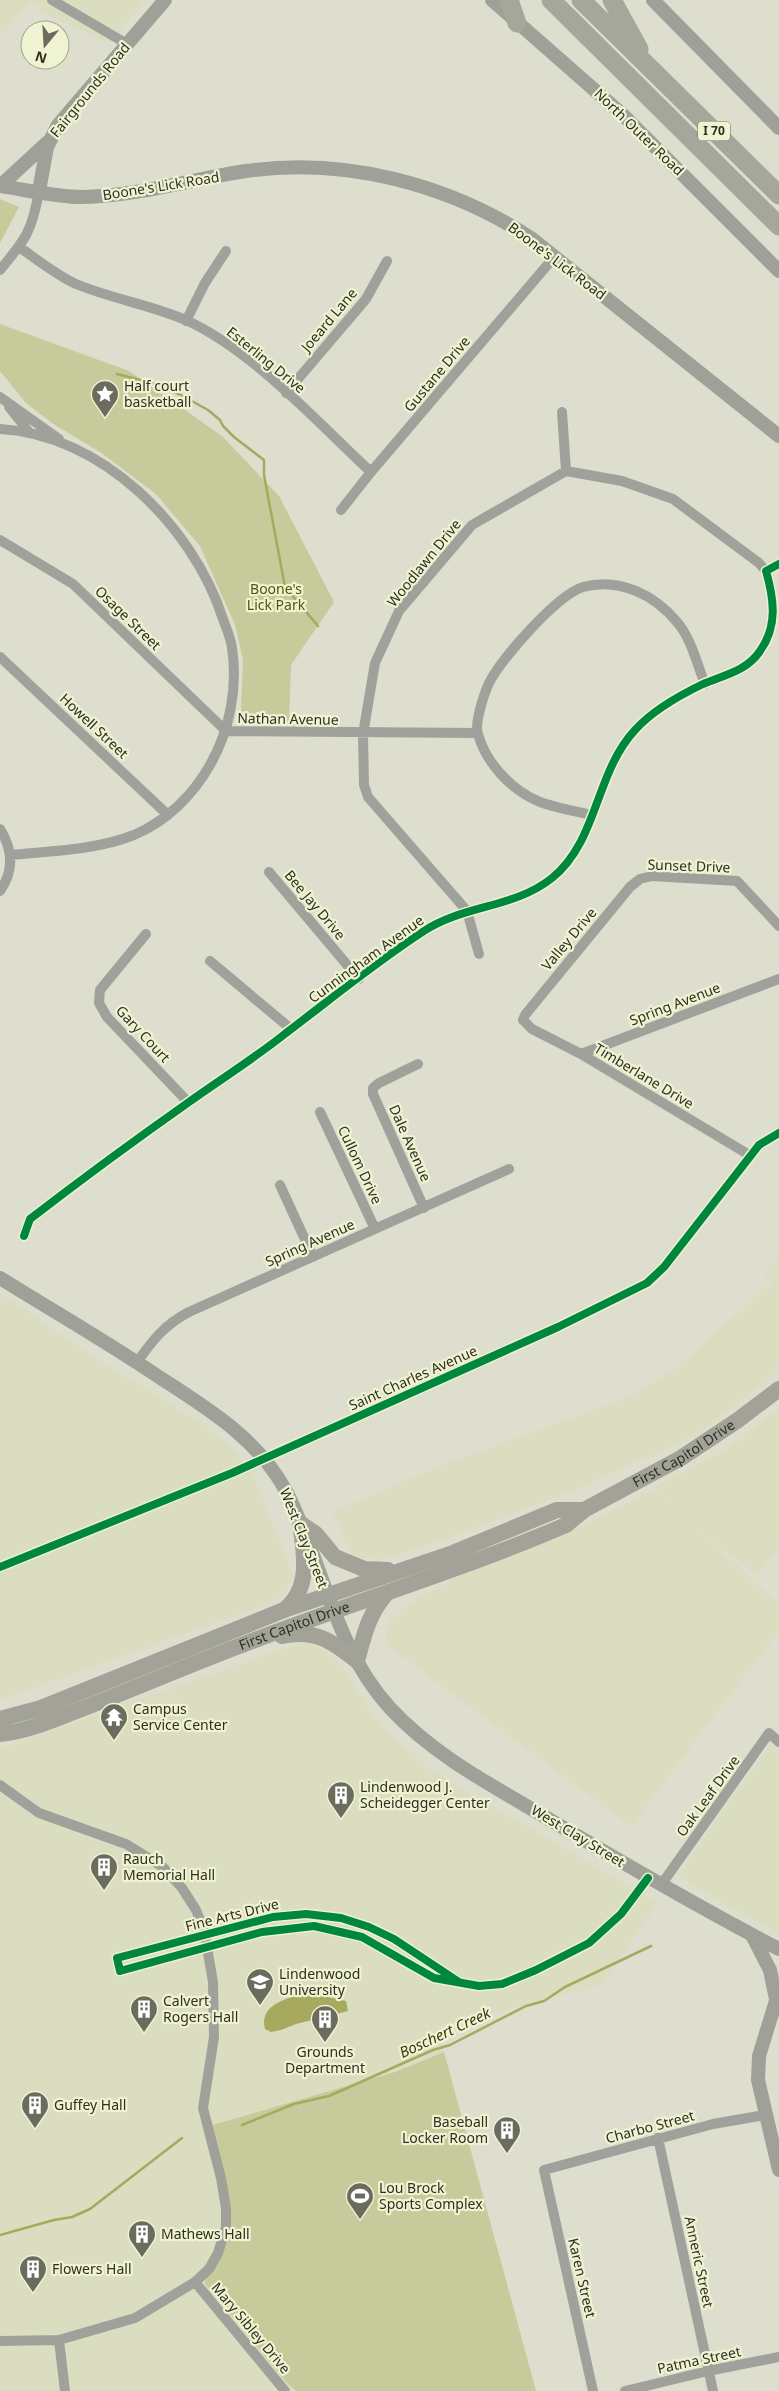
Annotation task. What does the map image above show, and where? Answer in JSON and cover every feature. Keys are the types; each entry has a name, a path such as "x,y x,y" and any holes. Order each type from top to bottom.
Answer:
{"highway":[{"path":"509,0 517,23"},
{"name":"I 70","path":"550,0 779,226"},
{"name":"I 70","path":"581,0 779,195"},
{"path":"612,0 649,67"}],"main road":[{"name":"First Capitol Drive","path":"0,1734 47,1722 150,1683 246,1643 566,1525 584,1510 688,1454 779,1389"},
{"name":"First Capitol Drive","path":"0,1719 41,1708 284,1610 453,1553 557,1510 584,1510"},
{"path":"300,1522 316,1534 336,1557 350,1565 364,1569 402,1570"},
{"path":"284,1610 291,1604 300,1586 306,1562 300,1522"},
{"path":"246,1643 297,1633 319,1636 335,1643 357,1661 370,1618 377,1604 388,1592"}],"street":[{"path":"52,0 127,44"},
{"name":"Fairgrounds Road","path":"39,191 49,140 58,125 165,0"},
{"name":"North Outer Road","path":"492,0 623,115 779,271"},
{"path":"653,0 779,128"},
{"path":"0,186 49,140"},
{"name":"Boone's Lick Road","path":"0,186 81,197 120,194 247,171 316,168 352,172 402,182 446,194 505,221 555,256 779,436"},
{"path":"0,270 19,247 34,221 39,191"},
{"name":"Esterling Drive","path":"19,247 56,273 76,284 186,321 213,335 238,352 286,393 371,472"},
{"path":"186,321 205,283 226,251"},
{"name":"Gustane Drive","path":"341,510 371,472 555,256"},
{"name":"Joeard Lane","path":"286,393 366,299 387,261"},
{"path":"0,396 29,432"},
{"path":"0,396 66,444"},
{"path":"562,412 566,471 622,481 673,499 759,563 766,571 779,564"},
{"path":"0,429 29,432 66,444 88,455 143,495 176,531 204,570 220,608 232,646 233,688 226,731"},
{"name":"Woodlawn Drive","path":"467,911 368,797 364,784 363,734 375,663 399,611 472,525 566,471"},
{"name":"Osage Street","path":"0,540 73,584 226,731"},
{"name":"Cunningham Avenue","path":"24,1236 30,1219 426,929 467,911 516,899 553,878 572,859 584,835 608,770 620,748 636,729 655,712 705,684 729,675 748,664 760,652 773,620 773,601 766,571"},
{"path":"591,815 540,802 523,793 495,769 477,733 480,708 489,682 529,630 553,606 582,587 609,585 636,589 659,603 678,623 705,684"},
{"name":"Howell Street","path":"0,657 168,815"},
{"name":"Nathan Avenue","path":"11,854 58,850 117,840 135,834 168,815 188,798 204,777 226,731 363,734 477,733"},
{"path":"0,829 11,854 10,871 0,892"},
{"name":"Bee Jay Drive","path":"269,872 359,979"},
{"name":"Sunset Drive","path":"640,879 652,876 737,881 779,926"},
{"name":"Valley Drive","path":"524,1020 525,1015 560,971 630,887 640,879"},
{"path":"467,911 479,954"},
{"name":"Gary Court","path":"146,934 100,990 99,1003 107,1017 188,1102"},
{"path":"210,960 291,1029"},
{"name":"Spring Avenue","path":"581,1054 779,979"},
{"name":"Timberlane Drive","path":"524,1020 532,1029 581,1054 751,1156"},
{"name":"Dale Avenue","path":"418,1064 379,1083 373,1088 373,1094 424,1208"},
{"name":"Cullom Drive","path":"320,1112 375,1229"},
{"name":"Saint Charles Avenue","path":"0,1568 134,1515 266,1458 558,1327 647,1283 664,1267 759,1145 779,1133"},
{"name":"Spring Avenue","path":"137,1362 159,1332 174,1320 509,1169"},
{"path":"280,1185 313,1257"},
{"name":"West Clay Street","path":"0,1278 137,1362 222,1418 266,1458 287,1493 333,1610 357,1661 369,1682 416,1734 444,1755 513,1798 648,1878 779,1949"},
{"name":"Oak Leaf Drive","path":"661,1885 769,1733 779,1742"},
{"path":"0,1785 39,1813 126,1844 163,1867 182,1888 191,1903 205,1935 213,1982 214,2037 204,2108 221,2178 226,2208 226,2227 218,2253 209,2268 195,2282 135,2318 59,2340 0,2341"},
{"name":"Fine Arts Drive","path":"459,1982 394,1939 369,1927 341,1918 288,1914 117,1958 120,1971 266,1931 320,1927 362,1937 434,1978 479,1986 502,1984 536,1970 589,1943 621,1914 648,1878"},
{"path":"751,1935 770,1970 777,1995 759,2056 758,2080 779,2170"},
{"name":"Charbo Street","path":"544,2170 713,2124 765,2115"},
{"name":"Anneric Street","path":"658,2138 713,2391"},
{"name":"Karen Street","path":"544,2170 593,2391"},
{"name":"Mary Sibley Drive","path":"195,2282 285,2391"},
{"path":"59,2340 65,2391"},
{"name":"Patma Street","path":"625,2391 708,2371 779,2357"}],"shaded area":[{"path":"0,0 146,0 109,43 70,26 70,20 58,20 51,17 30,2 0,36"},
{"path":"779,1257 779,1368 764,1383 699,1433 573,1491 475,1528 386,1559 354,1558 332,1512 447,1463 627,1398 676,1368 772,1282 764,1273"},
{"path":"0,1293 107,1365 205,1425 237,1453 255,1480 294,1577 283,1595 265,1605 0,1700"},
{"path":"779,1409 779,1548 757,1575 696,1529 779,1604 779,1631 656,1793 633,1828 385,1644 388,1621 413,1601 485,1563 584,1525 655,1488 674,1507 655,1487 725,1450"},
{"name":"Lindenwood University","path":"309,1640 340,1663 381,1727 431,1770 658,1903 602,1985 437,2027 536,2391 0,2391 0,1748"},
{"path":"771,1744 779,1750 779,1934 688,1883 678,1875"},
{"path":"294,1996 324,1996 346,2001 348,2011 296,2024 281,2030 271,2032 265,2029 265,2016 268,2011 276,2004"}],"green space":[{"path":"0,199 19,207 0,243"},
{"name":"Boone's Lick Park","path":"0,324 129,371 222,436 279,496 334,602 291,665 289,722 250,722 241,710 243,660 235,625 200,546 156,494 103,454 52,423 26,403 0,371"},
{"name":"Lou Brock Sports Complex","path":"444,2052 536,2391 296,2391 286,2382 205,2284 205,2278 225,2246 230,2219 229,2205 213,2125 395,2072"}],"waterway":[{"path":"117,374 152,383 181,395 208,410 220,420 234,437 264,460 264,475 285,587 318,626"},
{"name":"Boschert Creek","path":"242,2125 294,2104 329,2096 433,2050 450,2045 526,2006 544,2001 565,1987 651,1946"},
{"name":"Boschert Creek","path":"0,2235 72,2217 90,2209 182,2138"}],"cycle path":[{"path":"24,1236 30,1219 89,1174 262,1051 406,943 439,922 522,895 552,878 567,863 579,845 612,766 622,747 635,730 650,716 684,693 742,668 755,658 766,642 772,622 771,592 766,571 779,564"},
{"path":"0,1567 232,1473 558,1327 647,1283 664,1267 759,1145 779,1133"},
{"path":"459,1982 394,1939 369,1927 341,1918 306,1914 273,1917 117,1958 120,1971 262,1932 314,1926 362,1937 434,1978 479,1986 502,1984 536,1970 589,1943 621,1914 648,1878"}],"place":[{"name":"Half court basketball","path":"105,418"},
{"name":"Campus Service Center","path":"114,1741"},
{"name":"Lindenwood J. Scheidegger Center","path":"341,1819"},
{"name":"Rauch Memorial Hall","path":"104,1891"},
{"name":"Lindenwood University","path":"260,2006"},
{"name":"Calvert Rogers Hall","path":"144,2033"},
{"name":"Grounds Department","path":"325,2043"},
{"name":"Guffey Hall","path":"35,2129"},
{"name":"Baseball Locker Room","path":"507,2154"},
{"name":"Lou Brock Sports Complex","path":"360,2220"},
{"name":"Mathews Hall","path":"142,2258"},
{"name":"Flowers Hall","path":"33,2293"}]}
